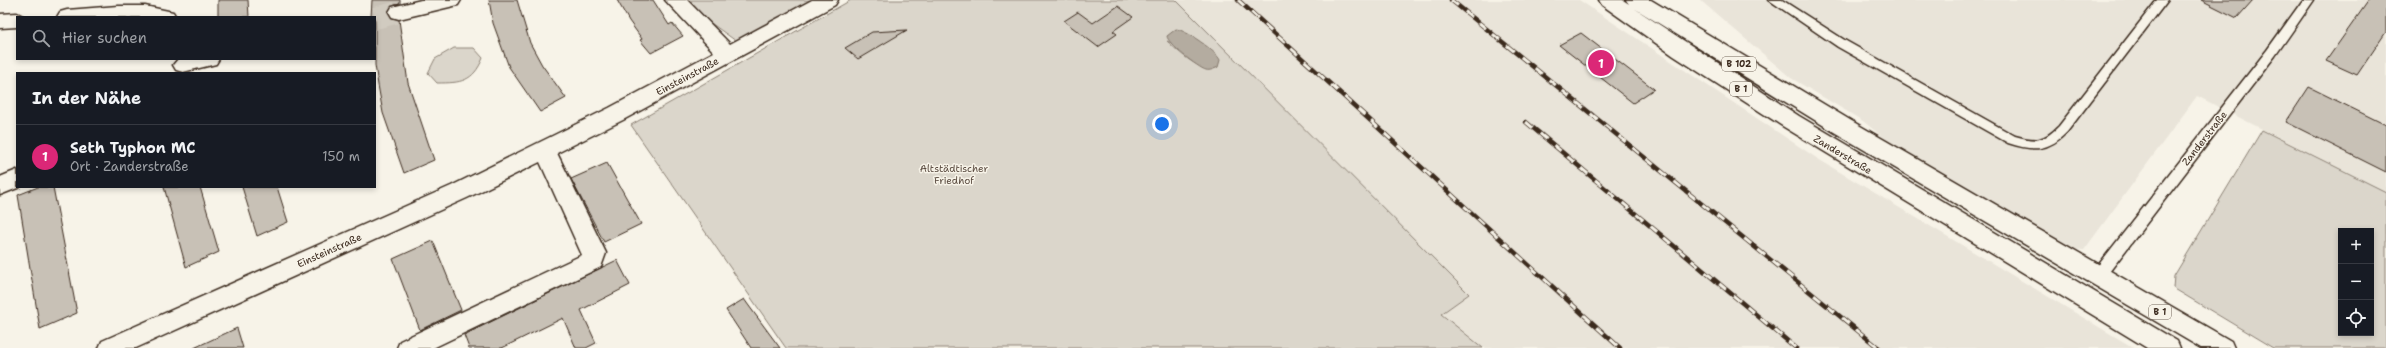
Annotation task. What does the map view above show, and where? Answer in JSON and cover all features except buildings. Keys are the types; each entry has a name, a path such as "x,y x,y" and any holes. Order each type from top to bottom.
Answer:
{"street":[{"path":"399,12 451,0"},
{"path":"675,0 728,54"},
{"name":"Einsteinstraße","path":"111,348 135,343 459,192 545,150 828,0"},
{"name":"Zanderstraße","path":"1609,0 1657,34 1794,124 2083,299 2168,348"},
{"name":"B 102","path":"1636,0 1842,126"},
{"path":"86,16 143,13 159,14 164,16"},
{"path":"0,21 16,20"},
{"path":"183,66 205,60"},
{"name":"B 1","path":"1842,126 2222,348"},
{"path":"409,348 593,260 594,253 545,150"},
{"path":"0,186 16,179"},
{"name":"Zanderstraße","path":"2083,299 2098,276"}],"lane":[{"path":"1774,0 1842,44 2012,140 2037,146 2053,141 2063,130 2163,0"},
{"name":"Zanderstraße","path":"2098,276 2271,53 2309,0"}],"shaded area":[{"path":"1176,0 1579,0 1818,159 2134,348 1483,348 1440,314 1468,294"},
{"path":"1700,0 2386,0 2386,192 2197,96 2084,250 2071,249 1901,152 1863,121 1791,78"},
{"path":"1176,29 1187,33 1207,46 1220,60 1218,67 1206,70 1197,65 1177,49 1167,36"}],"green space":[{"path":"684,0 813,0 736,41 687,6"},
{"name":"Altstädtischer Friedhof","path":"851,0 1176,0 1469,294 1441,314 1483,348 786,348 631,125","holes":["1167,41 1218,67 1212,69 1198,65 1184,56"]},
{"path":"454,48 474,48 483,58 475,72 465,80 437,83 428,73 435,59"},
{"path":"2262,130 2386,192 2386,348 2273,348 2173,288 2174,276"}],"tunnel":[{"path":"376,18 399,12"}],"railway":[{"path":"1238,0 1620,348"},
{"path":"1451,0 1879,348"},
{"path":"1526,122 1796,348"}],"place":[{"name":"Seth Typhon MC","path":"1601,63"}]}
